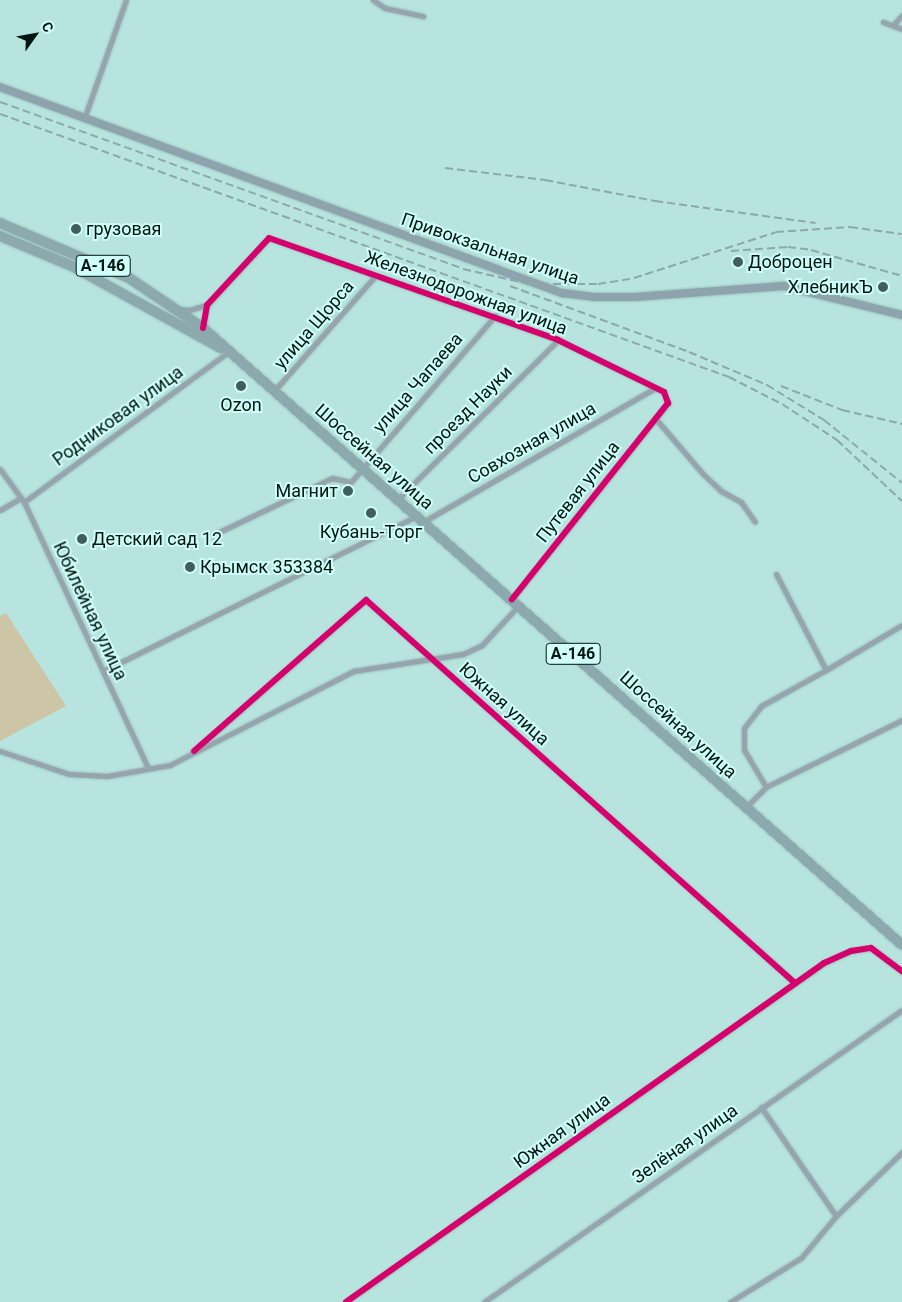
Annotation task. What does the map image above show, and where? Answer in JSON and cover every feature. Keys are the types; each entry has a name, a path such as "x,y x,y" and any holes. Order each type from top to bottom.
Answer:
{"highway":[{"name":"А-146","path":"0,222 129,278 178,308 204,328 228,352"},
{"name":"А-146","path":"0,236 82,271 228,352"},
{"name":"Шоссейная улица","path":"228,352 516,602 902,945"}],"main road":[{"name":"Привокзальная улица","path":"0,87 562,293 594,297 627,297 784,286 902,315"}],"street":[{"path":"84,119 126,0"},
{"path":"373,0 385,8 423,16"},
{"path":"894,24 902,15"},
{"path":"883,22 894,24 902,29"},
{"name":"Железнодорожная улица","path":"207,305 270,238 374,276 495,316 558,340 664,392 668,403"},
{"name":"улица Щорса","path":"274,391 374,276"},
{"path":"178,308 189,310 207,305 204,328"},
{"name":"улица Чапаева","path":"214,535 332,478 351,482 361,468 495,316"},
{"name":"проезд Науки","path":"397,500 558,340"},
{"name":"Родниковая улица","path":"0,510 23,500 228,352"},
{"name":"Совхозная улица","path":"103,671 419,519 655,388"},
{"name":"Путевая улица","path":"194,751 354,671 463,654 482,644 668,403"},
{"path":"655,418 703,474 721,491 741,502 755,522"},
{"name":"Юбилейная улица","path":"0,469 23,500 148,768"},
{"path":"776,574 826,670"},
{"name":"Южная улица","path":"194,751 366,600 795,982"},
{"path":"766,787 744,750 744,728 761,706 902,625"},
{"path":"746,807 766,787 902,720"},
{"path":"0,751 69,774 107,776 170,765 194,751"},
{"name":"Южная улица","path":"346,1302 824,963 852,950 871,948 902,971"},
{"name":"Зелёная улица","path":"484,1302 902,1010"},
{"path":"761,1107 836,1216"},
{"path":"730,1302 802,1258 836,1216 902,1152"}],"shaded area":[{"path":"6,613 66,706 0,741 0,616"}],"railway":[{"path":"0,102 463,269 529,284 598,284 634,278 776,232 850,227 902,234"},
{"path":"0,114 729,377 782,404 837,440 902,501"},
{"path":"445,168 545,180 655,201 816,223"},
{"path":"731,251 788,247 811,250 902,276"},
{"path":"510,286 689,352 767,385 824,420 902,483"},
{"path":"781,386 842,410 902,424"}],"cycle path":[{"path":"203,328 207,305 269,238 558,340 664,392 668,403 512,599"},
{"path":"194,751 366,600 795,983"},
{"path":"346,1302 824,963 851,951 871,948 902,971"}],"place":[{"name":"грузовая","path":"76,229"},
{"name":"Доброцен","path":"738,262"},
{"name":"ХлебникЪ","path":"883,287"},
{"name":"Ozon","path":"241,386"},
{"name":"Магнит","path":"348,491"},
{"name":"Кубань-Торг","path":"371,513"},
{"name":"Детский сад 12","path":"82,539"},
{"name":"Крымск 353384","path":"190,567"}]}
